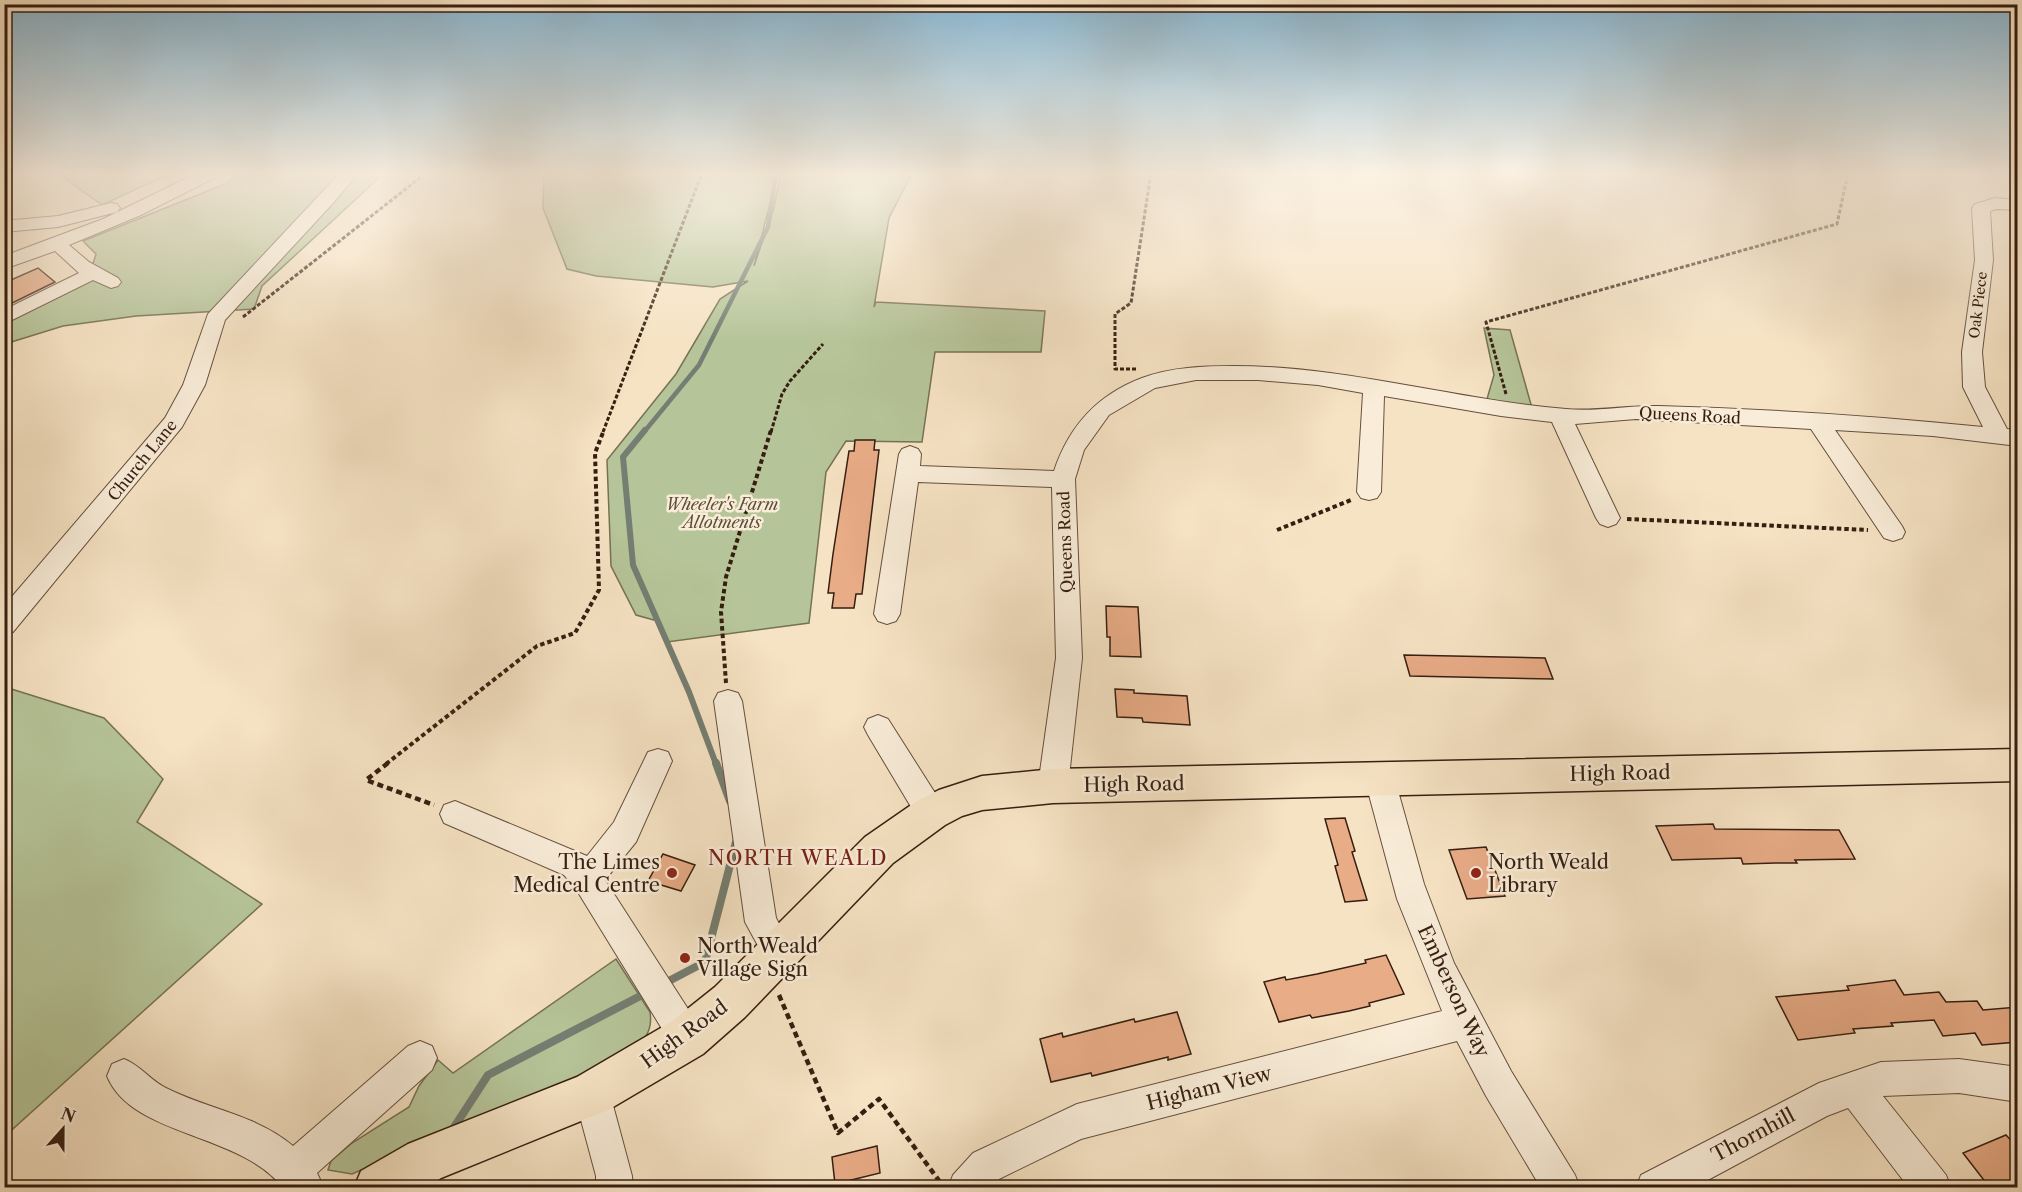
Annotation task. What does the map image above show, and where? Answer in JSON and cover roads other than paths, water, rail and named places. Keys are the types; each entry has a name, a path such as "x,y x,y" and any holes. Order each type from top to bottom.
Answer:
{"main road":[{"name":"High Road","path":"378,1188 425,1161 592,1094 687,1038 730,1002 773,960 879,850 931,813 952,802 982,793 1053,786 2018,765"}],"street":[{"path":"4,263 94,229"},
{"name":"Church Lane","path":"4,625 174,422 194,385 215,318 299,229"},
{"name":"Oak Piece","path":"1982,229 1984,260 1972,352 1974,387 2008,436"},
{"path":"59,243 64,252 93,273 111,282"},
{"path":"4,318 93,273"},
{"name":"Queens Road","path":"1053,786 1068,658 1063,479 1073,448 1101,410 1149,383 1196,373 1258,373 1318,378 1561,417 1636,412 2008,436"},
{"path":"1369,492 1374,387"},
{"path":"1561,417 1608,518"},
{"path":"1818,422 1893,532"},
{"path":"887,614 909,464 1063,479"},
{"path":"728,701 761,922 773,960"},
{"path":"878,727 931,813"},
{"path":"587,879 625,832 658,761"},
{"name":"Emberson Way","path":"1380,780 1413,899 1439,965 1509,1105 1562,1188"},
{"path":"455,814 575,865 587,879 687,1038"},
{"name":"Higham View","path":"966,1188 986,1166 1077,1122 1467,1022"},
{"path":"124,1076 151,1099 262,1143 300,1178 420,1058"},
{"name":"Thornhill","path":"1654,1188 1820,1101 1881,1079 1948,1077 2018,1084"},
{"path":"1855,1089 1933,1188"},
{"path":"592,1094 614,1176 615,1188"}],"waterway":[{"path":"644,432 699,365 767,229"},
{"path":"645,430 623,457 633,565 689,692 716,764"},
{"path":"716,763 730,801"},
{"path":"665,983 705,962 736,842"},
{"path":"451,1132 488,1075 648,992"}],"place":[{"name":"The Limes Medical Centre","path":"672,873"},
{"name":"North Weald Library","path":"1476,873"},
{"name":"North Weald Village Sign","path":"685,958"}],"district":[{"name":"NORTH WEALD","path":"798,858"}],"park label":[{"name":"Wheeler's Farm Allotments","path":"722,513"}]}
